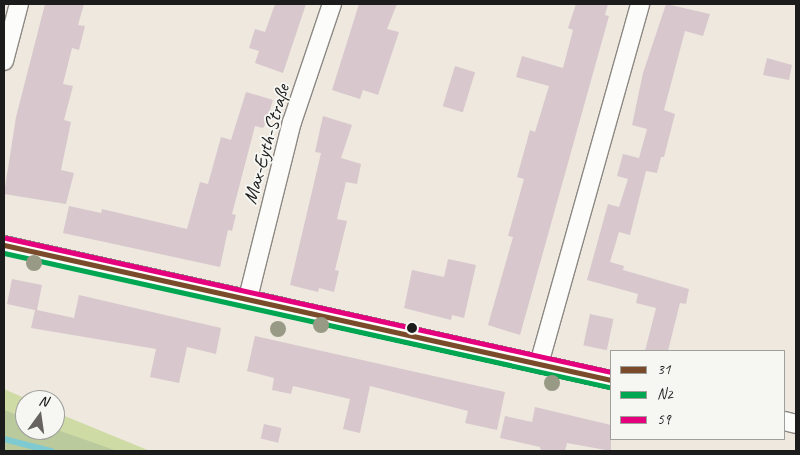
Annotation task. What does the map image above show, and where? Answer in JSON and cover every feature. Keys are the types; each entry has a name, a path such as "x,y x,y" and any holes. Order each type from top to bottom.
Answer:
{"street":[{"path":"4,61 19,4"},
{"name":"Max-Eyth-Straße","path":"248,298 292,122 332,4"},
{"path":"539,364 640,4"},
{"path":"4,245 610,380"}],"green space":[{"path":"4,389 15,394 15,440 65,440 65,416 150,451 4,451"},
{"path":"4,410 15,414 15,440 65,440 65,433 117,451 4,451"}],"building":[{"path":"45,4 84,4 78,25 85,26 79,50 72,48 63,84 73,86 64,120 71,122 61,170 74,173 66,204 4,194 16,117"},
{"path":"275,4 306,4 283,73 255,63 259,51 249,48 255,29 265,32"},
{"path":"359,4 397,4 387,29 399,32 378,95 363,90 360,99 332,90"},
{"path":"576,4 608,4 605,15 609,16 520,335 488,325 513,237 508,236 524,179 517,177 530,130 535,132 549,86 516,77 522,56 563,68 573,30 568,28"},
{"path":"666,4 710,14 703,36 685,31 664,110 675,114 664,157 661,157 657,173 646,171 630,235 619,232 610,262 624,266 623,270 689,289 686,304 680,303 668,350 645,350 656,308 636,303 638,294 587,280 608,204 619,207 628,179 617,176 623,154 639,158 647,129 632,125 643,73"},
{"path":"767,58 792,65 789,80 763,75"},
{"path":"455,66 475,72 463,112 443,106"},
{"path":"246,92 273,100 263,128 255,126 232,214 236,215 232,231 228,230 220,267 63,233 69,206 101,213 102,209 187,229 200,182 208,184 221,137 231,140"},
{"path":"323,116 352,125 341,158 361,164 357,184 346,182 337,219 347,221 335,270 339,271 334,292 319,288 318,292 290,285 321,153 315,152"},
{"path":"448,259 476,265 464,318 452,315 451,320 404,308 412,270 444,277"},
{"path":"12,279 42,285 37,310 74,318 79,295 221,328 216,354 187,347 179,383 150,377 156,349 31,328 35,310 7,304"},
{"path":"590,314 613,319 607,350 583,345"},
{"path":"255,336 505,392 497,430 465,423 468,411 370,386 360,433 343,429 350,399 293,386 291,394 272,390 274,378 247,371"},
{"path":"535,407 610,425 611,451 567,443 565,451 541,451 540,447 500,438 505,416 532,422"},
{"path":"264,424 282,428 278,443 261,439"}],"waterway":[{"path":"4,439 51,451"}],"transit line":[{"name":"59","path":"6,238 610,372"},
{"name":"31","path":"4,245 610,380"},
{"name":"N2","path":"4,253 609,387"}]}
